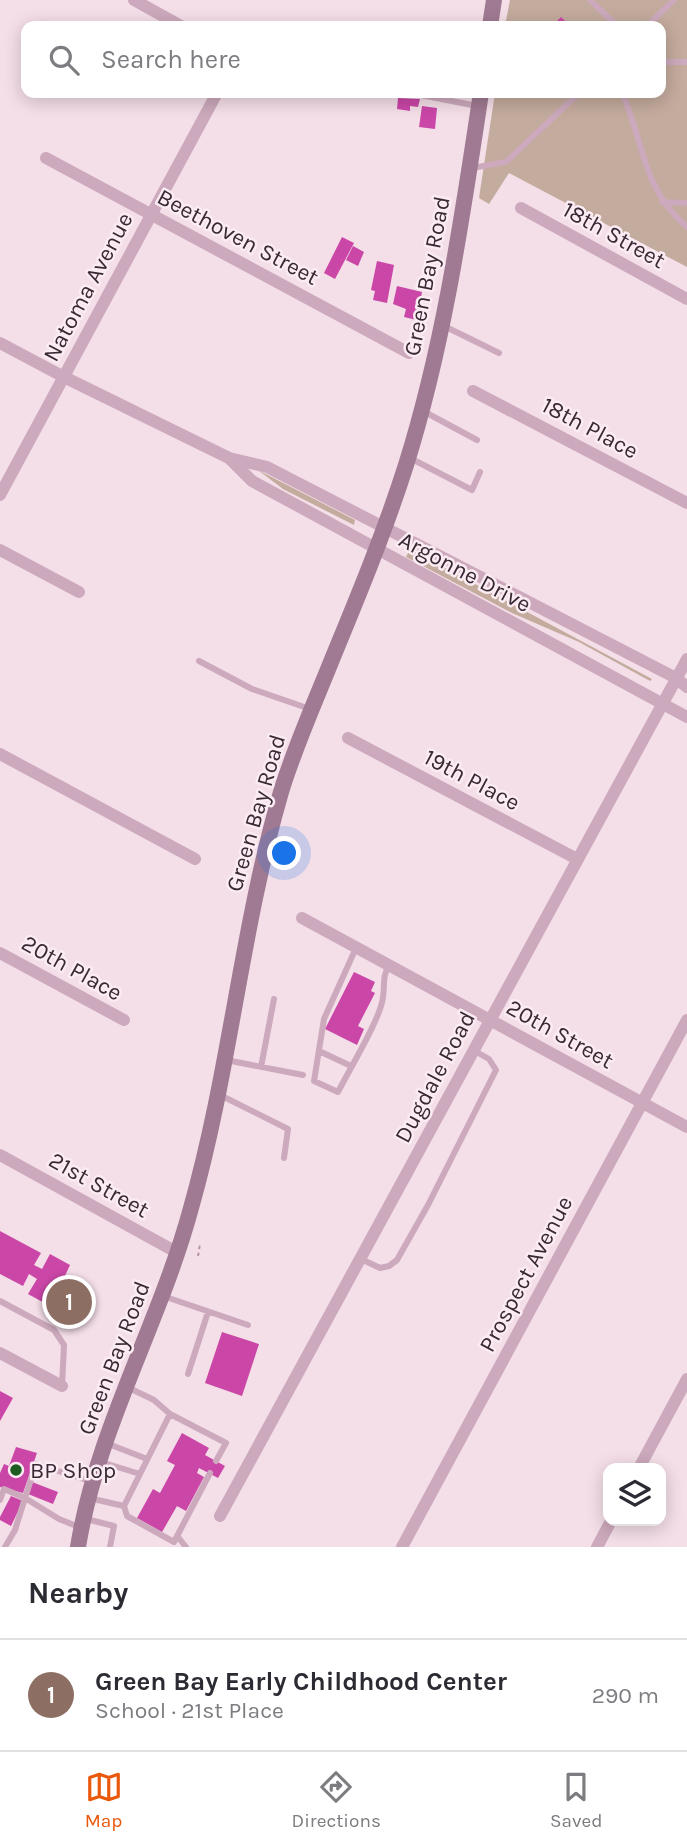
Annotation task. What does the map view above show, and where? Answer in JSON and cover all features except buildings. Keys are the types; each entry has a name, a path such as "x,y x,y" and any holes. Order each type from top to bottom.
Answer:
{"main road":[{"path":"492,21 494,0"},
{"name":"Green Bay Road","path":"80,1546 82,1523 106,1442 163,1296 203,1166 270,833 290,763 377,548 408,457 442,326 480,100"}],"street":[{"path":"134,0 172,21"},
{"name":"Natoma Avenue","path":"0,495 215,98"},
{"name":"Beethoven Street","path":"46,158 409,352"},
{"name":"18th Street","path":"521,208 687,299"},
{"name":"Argonne Drive","path":"0,343 229,458 267,467 676,678 687,687"},
{"name":"18th Place","path":"473,391 687,503"},
{"name":"Argonne Drive","path":"229,458 252,481 687,717"},
{"path":"0,550 79,592"},
{"name":"Dugdale Road","path":"220,1516 687,659"},
{"name":"19th Place","path":"348,738 577,859"},
{"path":"0,754 195,859"},
{"name":"20th Street","path":"302,918 687,1127"},
{"name":"20th Place","path":"0,953 124,1020"},
{"name":"Prospect Avenue","path":"402,1547 687,1020"},
{"name":"21st Street","path":"0,1155 178,1252"},
{"path":"0,1353 62,1386"},
{"path":"642,1463 687,1378"},
{"path":"597,1547 608,1526"}],"lane":[{"path":"590,0 612,21"},
{"path":"653,21 674,0"},
{"path":"666,62 687,62"},
{"path":"460,98 480,100"},
{"path":"470,168 506,162 574,98"},
{"path":"624,98 647,171 662,202 687,227"},
{"path":"662,202 687,203"},
{"path":"442,326 460,332 499,353"},
{"path":"421,410 477,440"},
{"path":"408,457 471,490 480,472"},
{"path":"199,661 252,690 312,710"},
{"path":"356,947 324,1019 314,1081 338,1092 380,1007 384,996 383,981 389,965"},
{"path":"261,1067 274,999"},
{"path":"360,1259 380,1268 397,1260 428,1205 496,1070 489,1059 473,1050"},
{"path":"319,1051 351,1066"},
{"path":"225,1060 303,1075"},
{"path":"218,1094 288,1129 284,1158"},
{"path":"163,1296 248,1325"},
{"path":"0,1301 54,1330 64,1345 62,1386"},
{"path":"188,1374 208,1312"},
{"path":"127,1387 226,1443 216,1461"},
{"path":"170,1413 124,1506 127,1516 174,1542 210,1473"},
{"path":"106,1442 147,1459"},
{"path":"100,1462 139,1474"},
{"path":"5,1547 15,1530 36,1464 124,1506"},
{"path":"0,1500 4,1489 26,1498 59,1519 114,1526 110,1547"},
{"path":"178,1537 186,1547"}],"path":[{"path":"198,1256 200,1244"}],"shaded area":[{"path":"510,0 687,0 687,267 509,173 489,204 479,198 494,98 666,98 666,21 506,21"},
{"path":"258,470 355,520 354,525 283,489"},
{"path":"410,549 652,679 650,681 579,642 512,613 406,557"}],"place":[{"name":"Green Bay Early Childhood Center","path":"69,1302"},
{"name":"BP Shop","path":"16,1470"}]}
